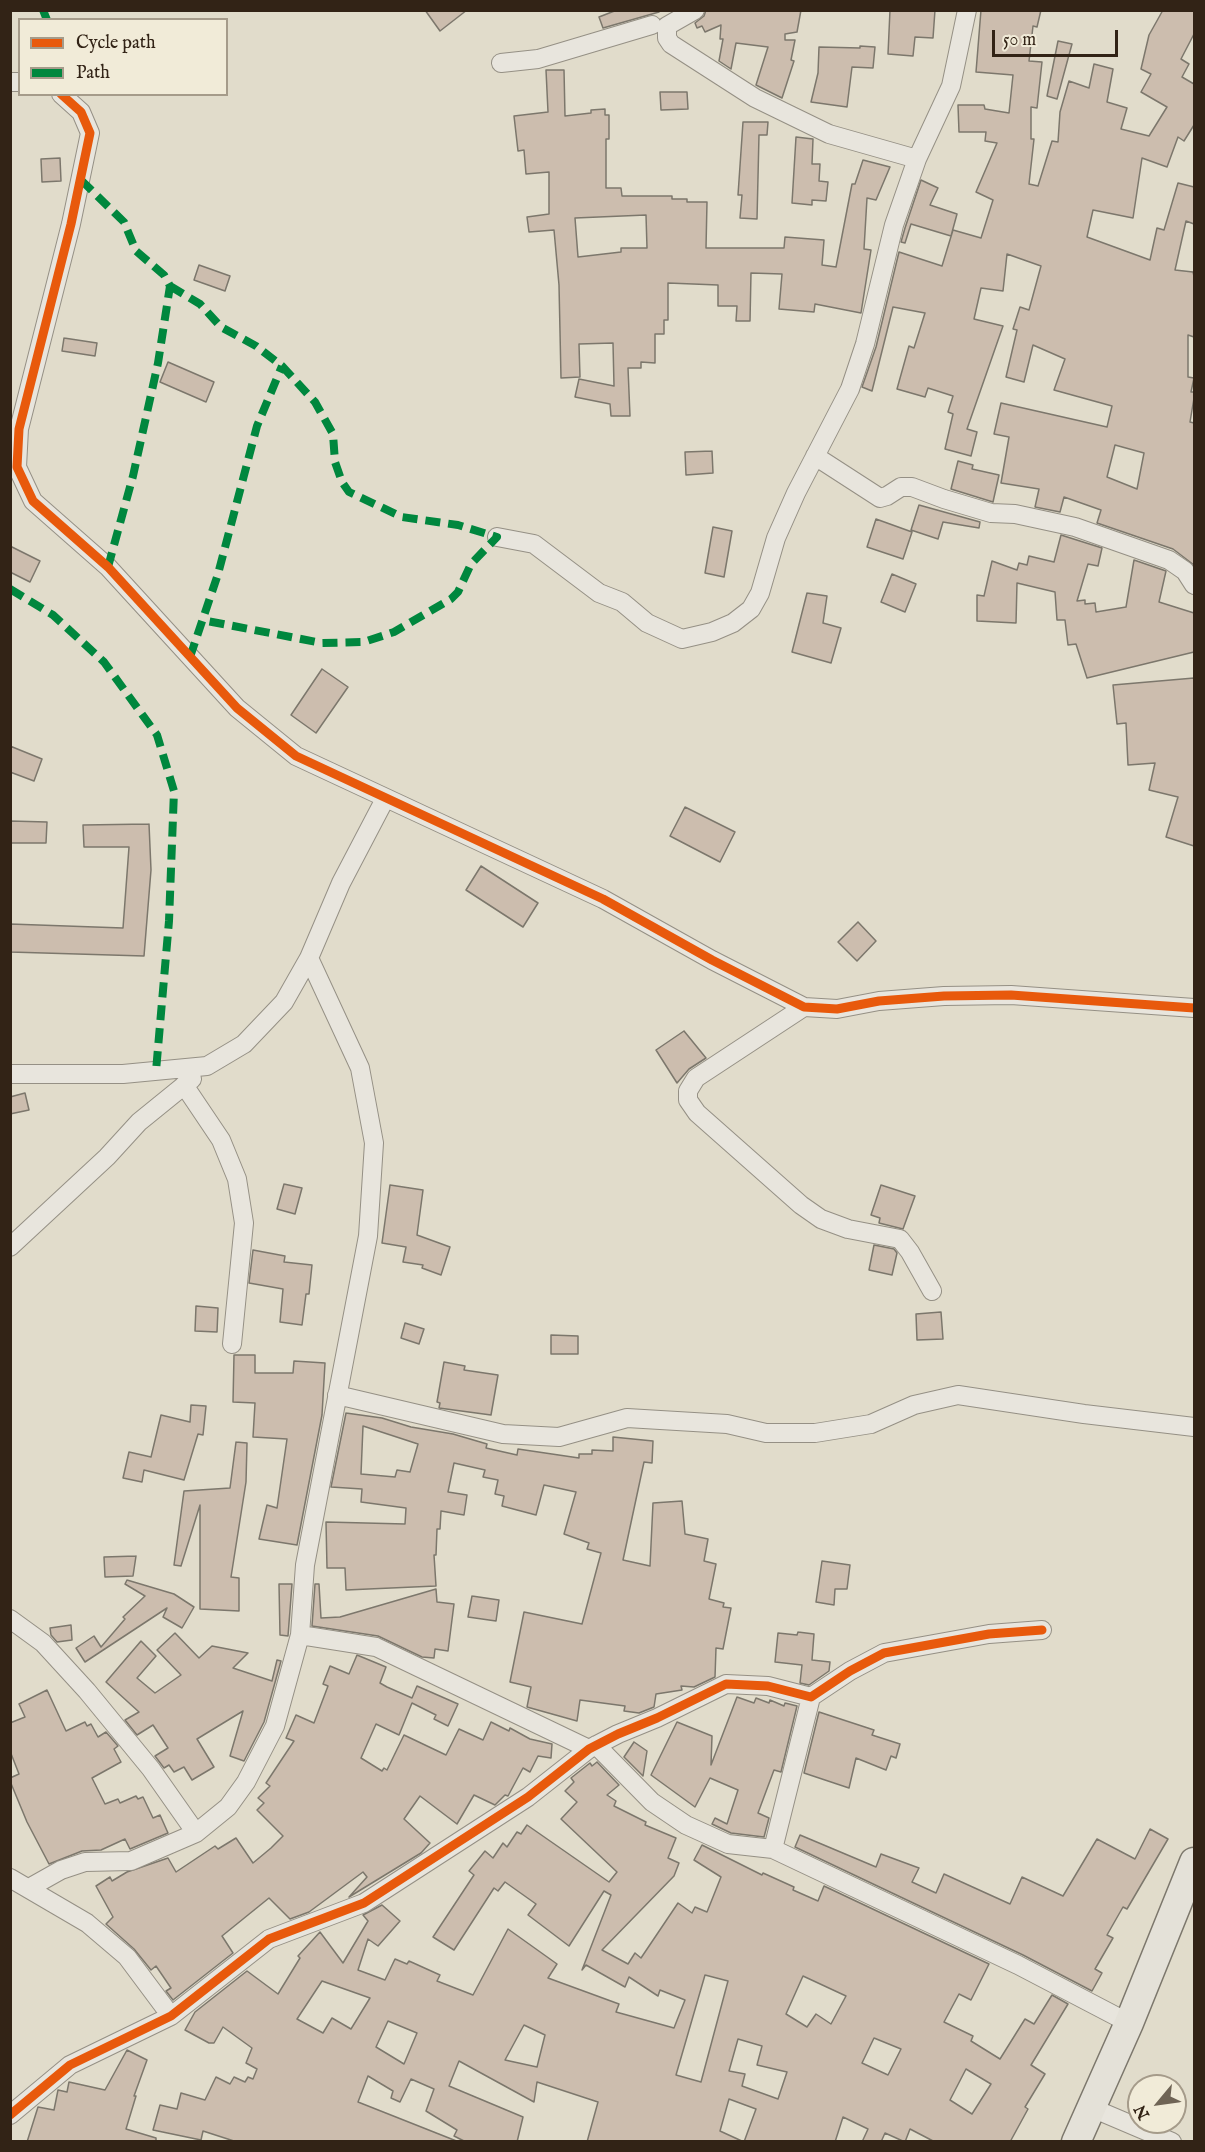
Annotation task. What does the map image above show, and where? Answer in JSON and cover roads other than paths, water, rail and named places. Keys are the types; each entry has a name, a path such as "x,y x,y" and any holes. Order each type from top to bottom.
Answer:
{"highway":[{"path":"1076,2142 1129,2023 1194,1862"}],"street":[{"path":"667,38 667,26 695,10"},
{"path":"497,537 534,544 599,593 622,602 647,623 682,639 712,632 733,623 751,609 760,593 776,537 850,389 865,344 894,225 918,159 951,86 967,10"},
{"path":"501,63 538,59 648,18 671,44 754,98 829,134 918,159"},
{"path":"63,96 81,112 90,133 71,224 19,429 17,467 33,501 108,567 237,708 296,756 603,899 712,960 804,1007 837,1009 912,999 1011,995 1194,1008"},
{"path":"815,456 880,498 901,487 912,487 991,513 1014,514 1076,527 1169,560 1185,571 1194,585"},
{"path":"10,1247 140,1122 207,1066 244,1044 284,1002 309,958 341,883 385,799"},
{"path":"29,1888 61,1870 85,1862 131,1861 196,1833 228,1807 246,1782 275,1726 300,1635 305,1565 369,1236 374,1143 360,1068 309,958"},
{"path":"804,1007 696,1078 688,1091 688,1100 698,1113 801,1205 821,1219 848,1229 900,1239 932,1291"},
{"path":"10,1074 123,1074 207,1066"},
{"path":"183,1085 221,1140 237,1179 244,1223 232,1344"},
{"path":"337,1395 503,1434 559,1437 627,1418 727,1424 766,1433 815,1433 871,1424 914,1405 958,1395 1084,1414 1194,1427"},
{"path":"10,1620 43,1643 87,1691 151,1769 196,1833"},
{"path":"773,1849 811,1697 884,1653 989,1634 1042,1630"},
{"path":"300,1635 376,1647 593,1747 652,1802 686,1825 728,1844 773,1849 998,1956 1129,2023"},
{"path":"10,2115 70,2065 171,2016 269,1939 364,1903 528,1797 593,1747 726,1684 768,1686 811,1697"},
{"path":"10,1878 87,1923 127,1957 171,2016"},
{"path":"1092,2108 1172,2142"}]}
